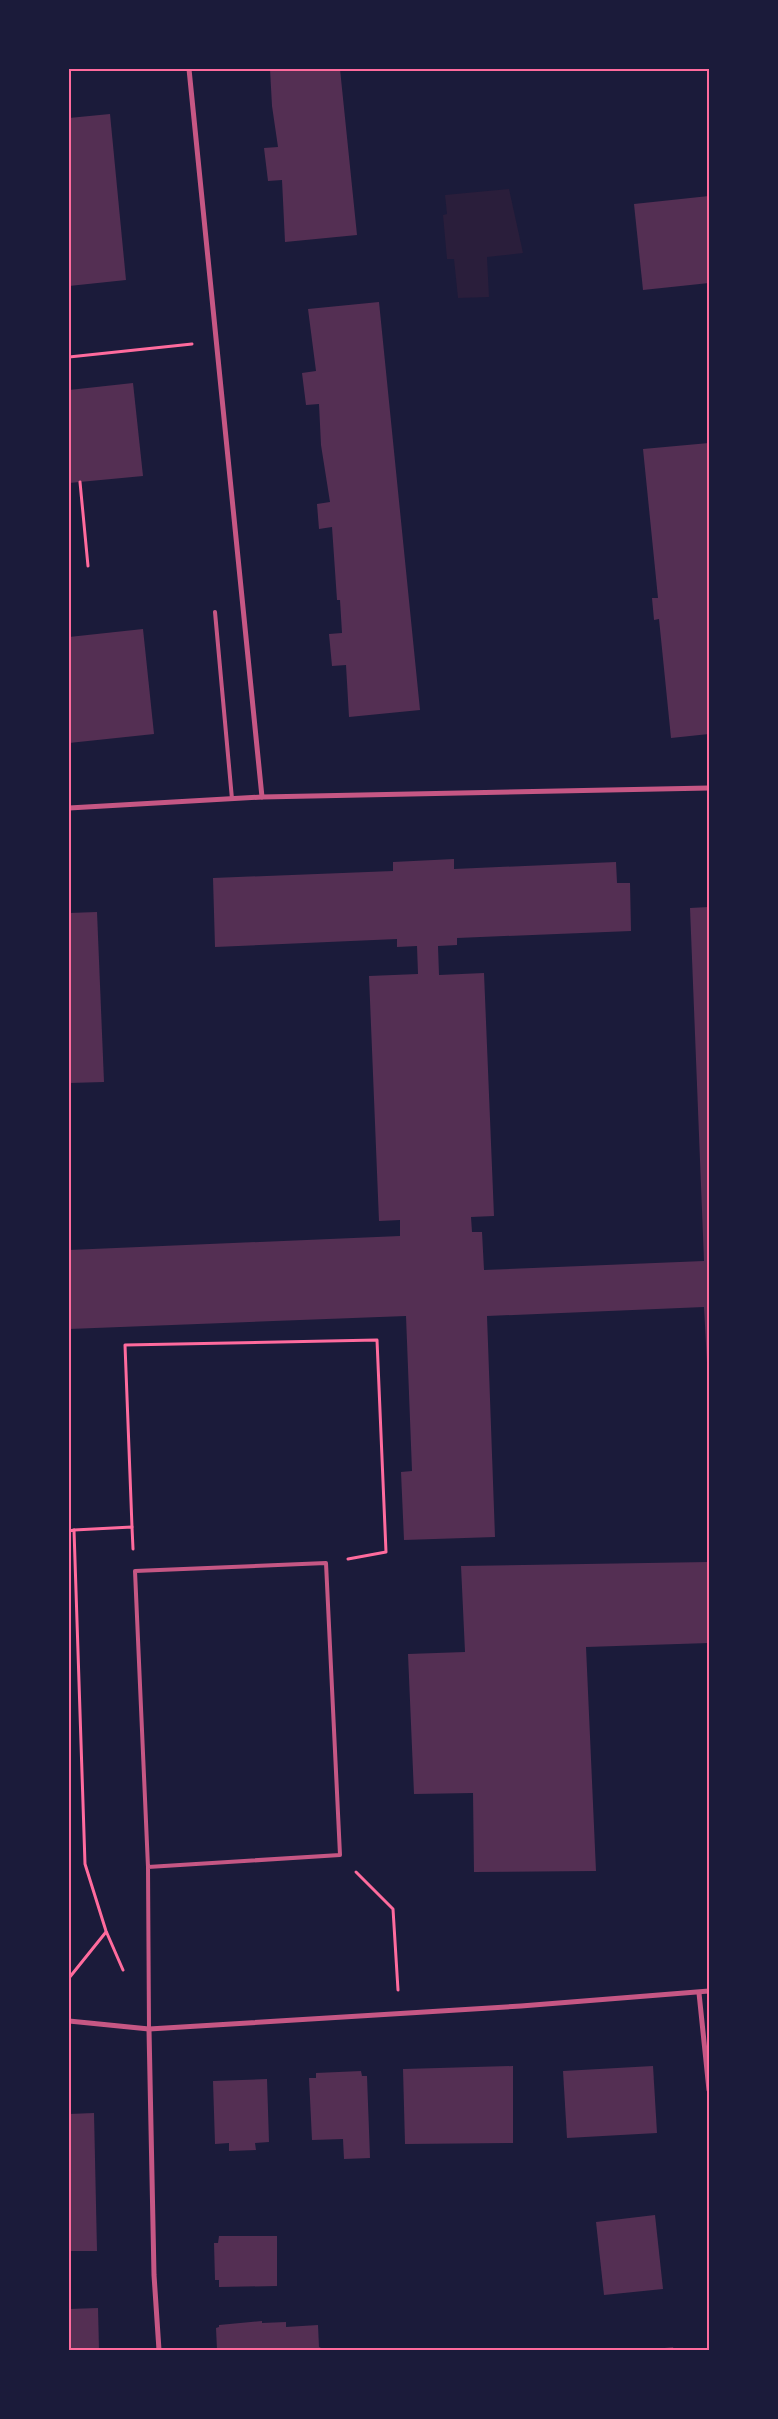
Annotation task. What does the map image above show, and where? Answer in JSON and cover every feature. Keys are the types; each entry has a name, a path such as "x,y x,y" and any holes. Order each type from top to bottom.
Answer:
{"street":[{"path":"189,69 262,797"},
{"path":"69,808 262,797 709,788"},
{"path":"69,2021 149,2029 400,2014 709,1991"},
{"path":"699,1993 709,2090"},
{"path":"149,2029 154,2275 159,2350"}],"lane":[{"path":"215,612 232,799"},
{"path":"148,1867 340,1855 326,1563 135,1571 148,1867 149,2029"}],"path":[{"path":"69,357 216,342"},
{"path":"80,482 88,566"},
{"path":"135,1571 125,1345 377,1340 386,1552 326,1563"},
{"path":"69,1531 132,1527"},
{"path":"74,1530 85,1864 106,1931 126,1976"},
{"path":"340,1855 393,1909 400,2014"},
{"path":"69,1978 106,1931"}],"shaded area":[{"path":"509,189 523,253 487,257 489,297 458,298 454,259 447,259 443,215 447,214 445,195"}],"building":[{"path":"270,69 340,69 357,235 285,242 282,180 268,181 264,148 278,147 272,106"},
{"path":"110,114 126,280 69,286 69,118"},
{"path":"709,196 709,283 643,290 634,204"},
{"path":"379,302 420,710 349,717 346,665 332,666 329,634 342,633 340,600 337,600 332,527 319,529 317,504 330,502 321,445 319,404 306,405 302,373 316,371 308,309"},
{"path":"133,383 143,476 69,483 69,390"},
{"path":"709,443 709,734 671,738 659,619 654,620 652,598 658,598 643,449"},
{"path":"143,629 154,734 69,743 69,637"},
{"path":"454,859 454,869 616,862 617,883 630,883 631,931 457,938 457,945 438,946 439,975 484,973 494,1216 471,1217 472,1232 482,1232 484,1270 704,1261 690,908 709,907 709,1400 704,1307 487,1316 495,1537 404,1540 401,1472 412,1471 406,1316 69,1329 69,1250 400,1236 400,1220 379,1221 369,976 418,974 417,946 397,947 397,939 215,947 213,878 393,871 393,862"},
{"path":"97,912 104,1082 69,1083 69,913"},
{"path":"709,1562 709,1643 586,1647 596,1871 474,1872 473,1793 414,1794 408,1654 465,1652 461,1566"},
{"path":"513,2066 513,2143 405,2144 403,2069"},
{"path":"653,2066 657,2133 567,2138 563,2071"},
{"path":"361,2071 362,2076 367,2076 370,2158 344,2159 343,2139 312,2140 309,2078 316,2078 316,2073"},
{"path":"267,2079 269,2142 255,2143 256,2150 229,2151 229,2143 215,2144 213,2081"},
{"path":"94,2113 97,2251 69,2251 69,2114"},
{"path":"655,2215 663,2289 604,2295 596,2222"},
{"path":"219,2236 277,2236 277,2286 219,2287 219,2280 215,2280 214,2243 218,2243"},
{"path":"98,2308 99,2350 69,2350 69,2309"},
{"path":"262,2321 262,2323 286,2322 286,2327 318,2325 319,2347 325,2350 217,2350 216,2328 219,2325"},
{"path":"673,2347 674,2350 656,2350 656,2349"}]}
